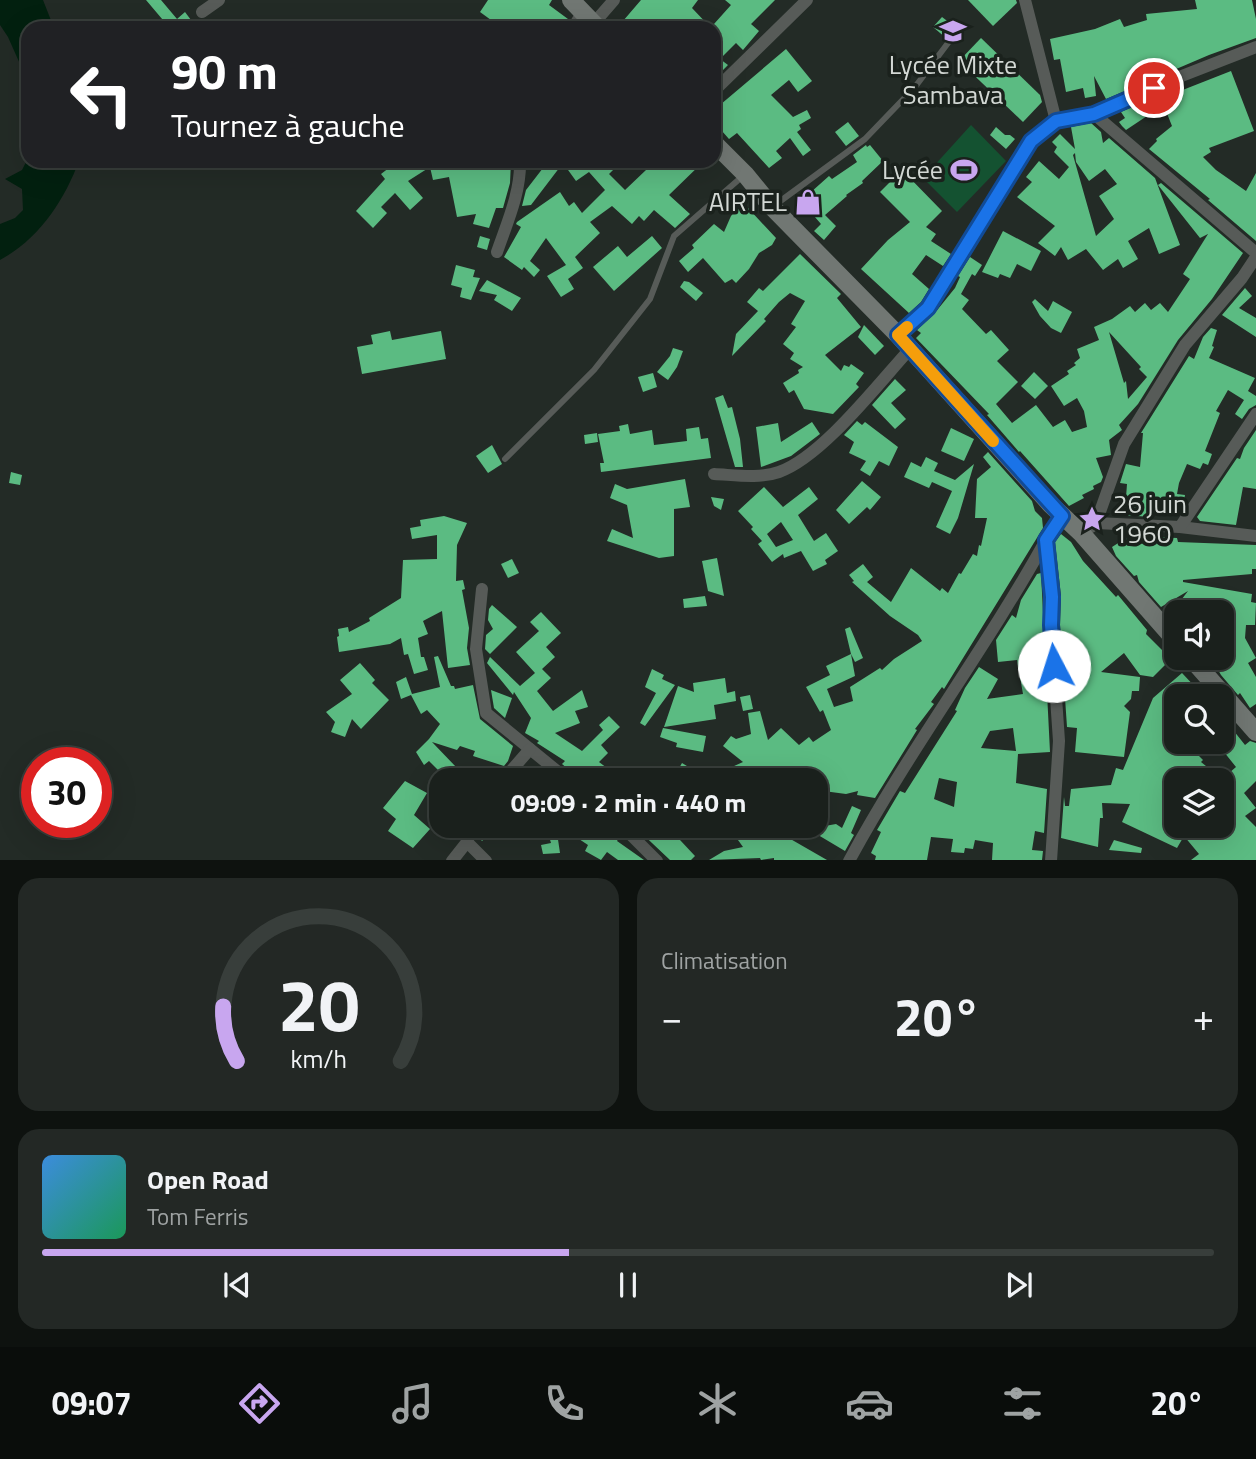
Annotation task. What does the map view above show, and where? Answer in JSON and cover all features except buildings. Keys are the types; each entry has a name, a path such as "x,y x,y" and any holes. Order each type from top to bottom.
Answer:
{"main road":[{"path":"721,150 904,342 1062,516 1089,528 1164,625"},
{"path":"1202,670 1256,732"}],"street":[{"path":"202,12 219,0"},
{"path":"584,18 614,0"},
{"path":"721,84 807,0"},
{"path":"1025,0 1056,121"},
{"path":"714,474 763,475 780,472 806,458 827,440 928,308 1031,141 1056,121 1094,114 1256,47"},
{"path":"1094,114 1256,255 1242,278 1185,345 1124,444 1111,484 1089,528 1180,527 1256,536"},
{"path":"497,252 514,199 520,168"},
{"path":"1180,527 1256,414"},
{"path":"849,860 1062,516"},
{"path":"1046,540 1052,597 1051,625 1059,741 1051,860"},
{"path":"482,589 476,649 486,713 553,768"},
{"path":"513,768 530,749"},
{"path":"452,860 468,838"},
{"path":"634,838 657,860"},
{"path":"467,842 486,860"}],"lane":[{"path":"772,206 865,139 915,87 948,43"},
{"path":"505,458 594,370 650,299 674,236 745,174"}],"green space":[{"name":"Lycée","path":"971,125 1006,161 957,212 923,178"}],"shaded area":[{"path":"0,0 43,0 51,21 21,21 21,66 0,25"},
{"path":"76,168 48,218 27,241 0,260 0,224 15,218 23,210 22,189 5,179 22,170"}],"slow traffic":[{"path":"907,327 898,335 993,441"}],"place":[{"name":"Lycée Mixte Sambava","path":"953,31"},
{"name":"Lycée","path":"964,170"},
{"name":"AIRTEL","path":"808,202"},
{"name":"26 juin 1960","path":"1092,519"}],"route":[{"path":"1054,666 1052,597 1046,540 1062,516 898,335 928,308 1031,141 1056,121 1094,114 1154,88"}]}
